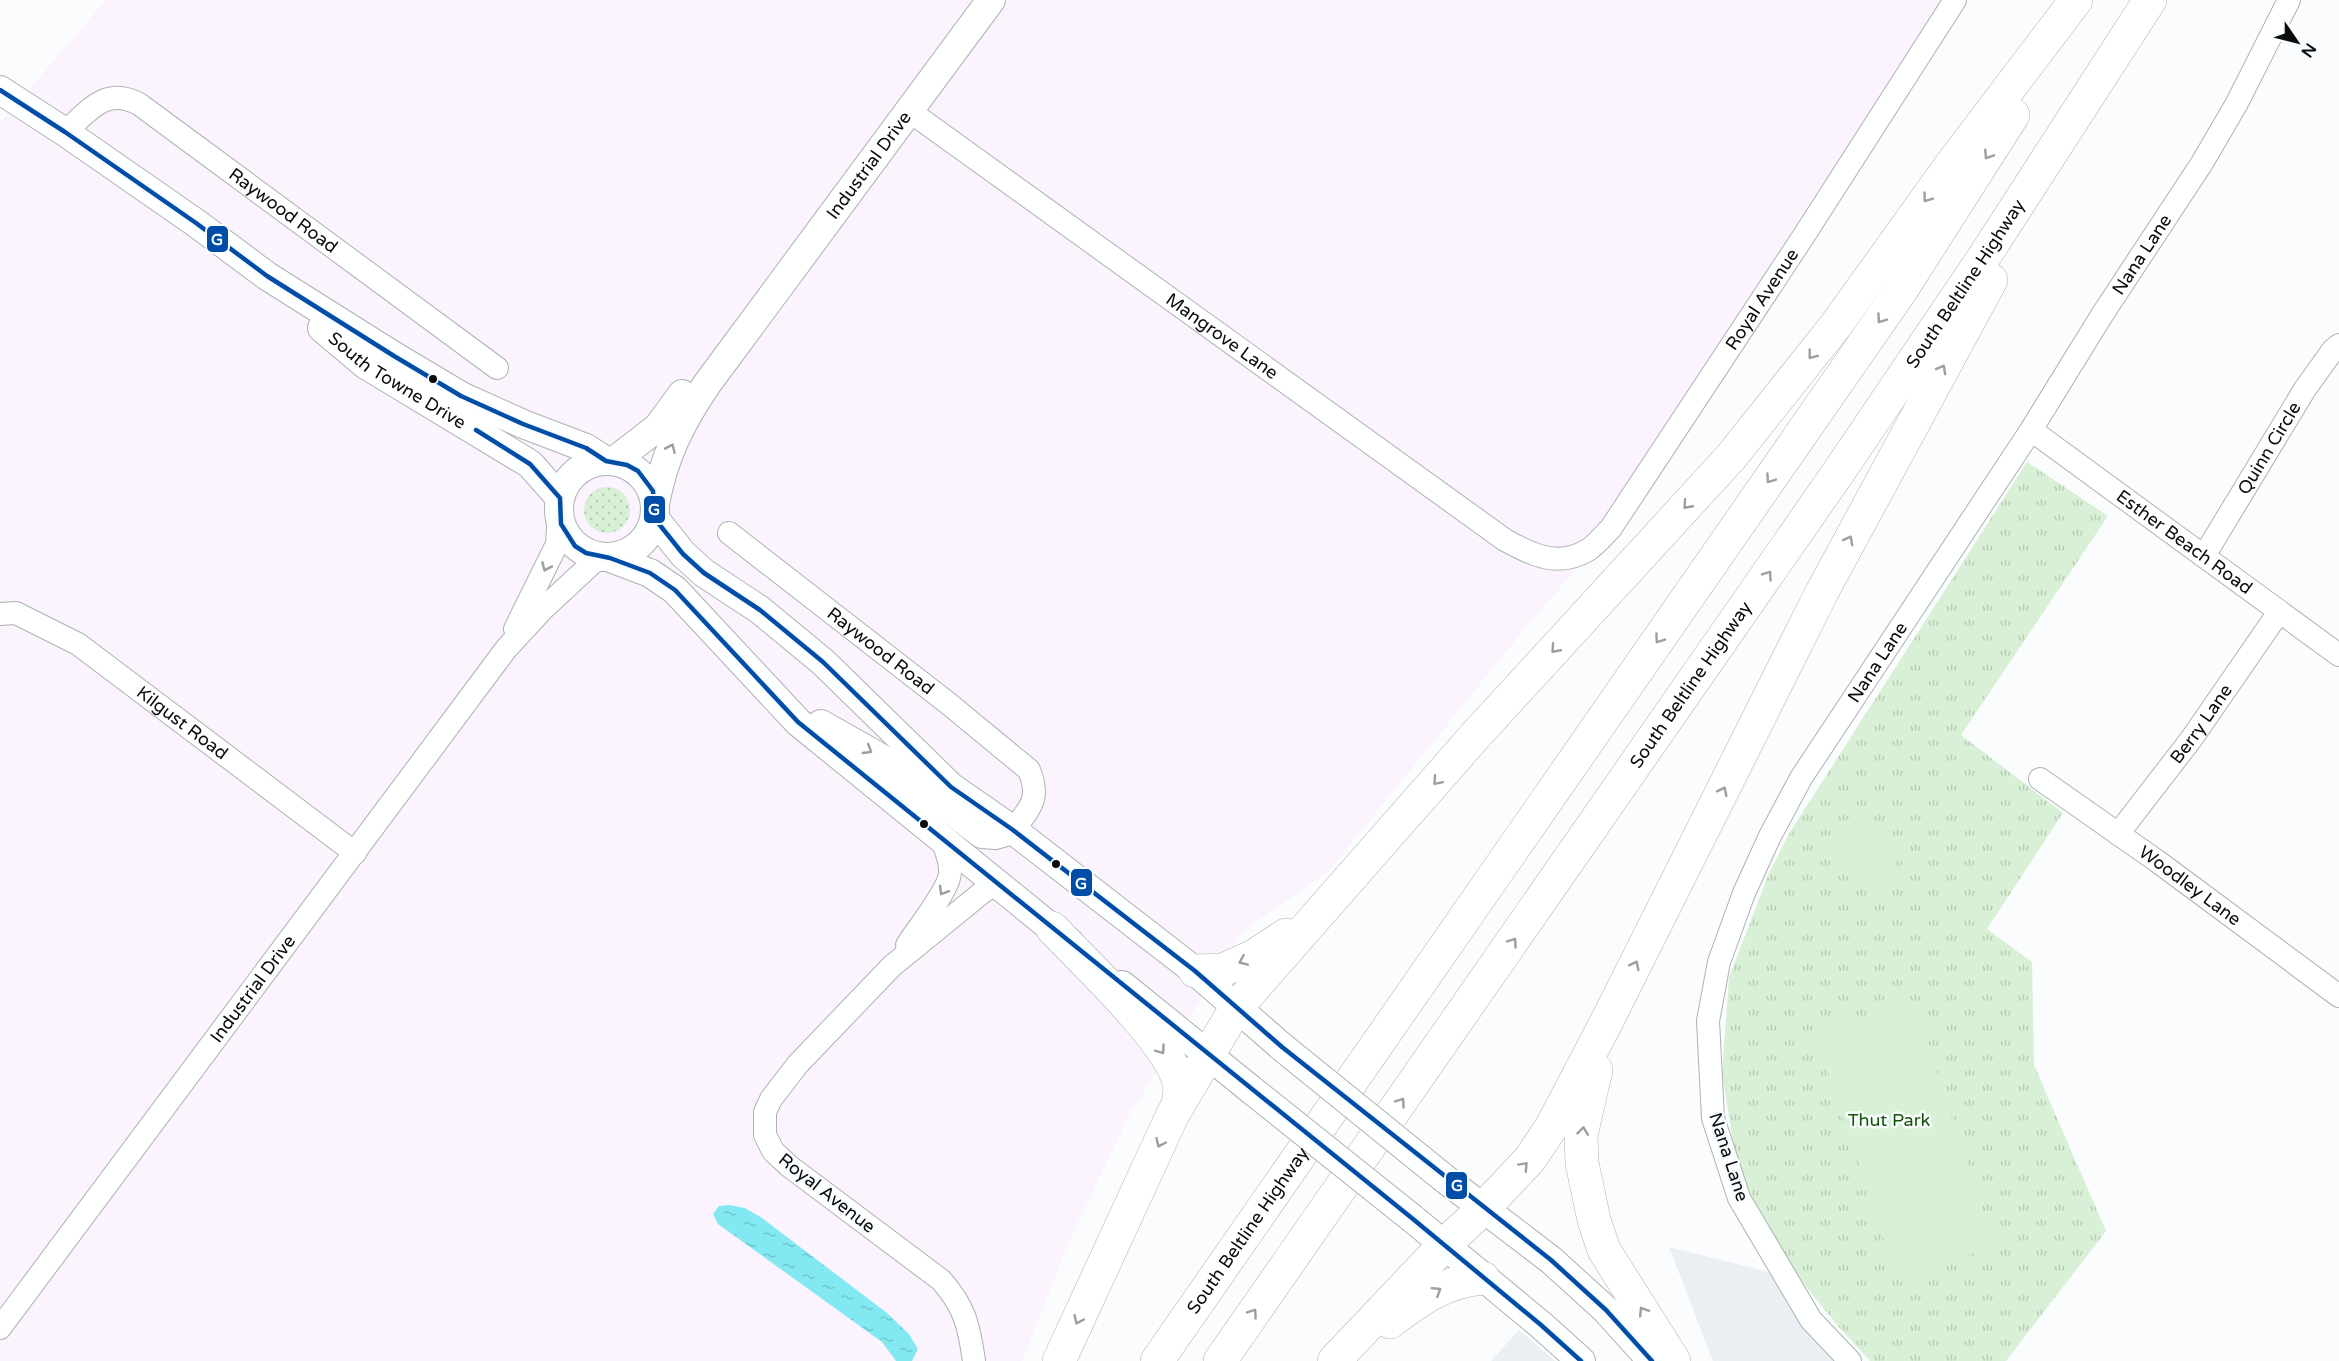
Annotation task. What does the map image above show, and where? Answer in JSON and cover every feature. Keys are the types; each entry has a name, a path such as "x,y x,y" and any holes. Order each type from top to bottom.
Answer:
{"highway":[{"path":"1059,1361 1178,1105 1236,1008 1475,736 1731,457 1836,324 1951,165 2076,0"},
{"name":"South Beltline Highway","path":"1157,1361 1902,289 2087,0"},
{"name":"South Beltline Highway","path":"1220,1361 1840,470 1984,257 2150,0"},
{"path":"1336,1361 1444,1245 1484,1208 1530,1159 1552,1126 1822,592 1895,454 2118,50"},
{"path":"1195,971 1223,970 1254,956 1327,907"},
{"path":"1052,928 1125,1006 1170,1062 1181,1088 1178,1105"},
{"path":"1609,1017 1581,1135 1581,1163 1586,1191 1604,1250 1674,1361"},
{"path":"1336,1361 1404,1312 1446,1286 1463,1280 1483,1278"}],"street":[{"name":"Industrial Drive","path":"655,512 667,454 683,420 707,384 991,0"},
{"name":"Royal Avenue","path":"1539,557 1552,560 1572,558 1589,550 1611,528 1811,225 1955,0"},
{"name":"Nana Lane","path":"1850,1361 1811,1320 1739,1198 1713,1118 1708,1021 1719,963 1735,915 1770,836 1801,778 2031,430 2102,315 2202,163 2237,103 2289,0"},
{"name":"South Towne Drive","path":"0,90 196,223 267,276 462,396 524,424 586,448 610,461"},
{"name":"Raywood Road","path":"64,132 102,101 115,96 126,97 153,113 497,368"},
{"name":"Mangrove Lane","path":"908,110 1505,540 1539,557"},
{"name":"South Towne Drive","path":"267,276 318,325 366,365 530,464 560,505"},
{"name":"Industrial Drive","path":"610,461 658,427 713,354 747,331"},
{"name":"Quinn Circle","path":"2204,556 2305,389 2339,345"},
{"name":"Esther Beach Road","path":"2031,430 2339,655"},
{"path":"604,557 626,554 639,546 649,534 655,512 653,491 646,480 632,468 610,461 586,466 566,485 560,505 561,524 575,546 586,553 650,573 675,590 798,722 1413,1219 1581,1361"},
{"name":"Industrial Drive","path":"506,649 557,544 560,505"},
{"path":"655,512 683,554 704,573 760,610 823,662 943,780 1013,830 1195,971 1282,1047 1445,1179 1551,1260 1606,1310 1652,1361"},
{"name":"Raywood Road","path":"729,533 949,704 1029,770 1036,786 1033,803 1013,830"},
{"name":"Industrial Drive","path":"0,1328 506,649 563,590 604,557"},
{"name":"Berry Lane","path":"2118,834 2192,738 2279,612"},
{"name":"Kilgust Road","path":"0,614 16,613 78,644 355,853"},
{"path":"779,703 886,761 982,834 995,835 1013,830"},
{"name":"Woodley Lane","path":"2040,779 2339,996"},
{"name":"Royal Avenue","path":"892,966 950,879 949,861 939,836"},
{"name":"Royal Avenue","path":"974,1361 965,1314 954,1295 941,1280 789,1166 773,1151 765,1135 765,1112 771,1098 798,1064 892,966 984,891 999,884"}],"shaded area":[{"path":"106,0 1965,0 1611,528 1523,631 1327,873 1244,930 1129,1116 1070,1239 1022,1361 0,1361 0,123"},
{"path":"1669,1247 1784,1276 1850,1361 1713,1361"},
{"path":"1519,1330 1555,1361 1491,1361"}],"green space":[{"name":"Thut Park","path":"2027,462 2108,516 1961,735 2063,813 1987,929 2032,962 2034,1065 2106,1231 2006,1361 1870,1361 1837,1325 1776,1249 1736,1161 1722,1073 1729,978 1769,873 1790,832"},
{"path":"607,487 616,488 624,493 629,501 629,519 624,527 616,532 607,533 598,532 590,527 585,519 584,510 585,501 590,493 598,488"},
{"path":"1848,819 1901,856 1880,885 1827,847"},
{"path":"1913,1000 1995,1246 1897,1279 1815,1033"}],"water":[{"path":"719,1206 745,1208 762,1218 887,1313 909,1334 918,1349 912,1361 896,1361 882,1342 718,1224 713,1214"}],"transit line":[{"name":"G","path":"0,90 196,223 267,276 394,356 461,396 523,424 586,448 606,461 627,465 638,471 653,491 655,519 683,554 704,573 760,610 823,662 951,787 1013,830 1195,971 1282,1047 1551,1260 1606,1310 1652,1361"},
{"name":"G","path":"476,430 530,464 560,498 561,524 575,546 586,553 610,558 650,573 675,590 798,722 1413,1219 1581,1361"}]}
